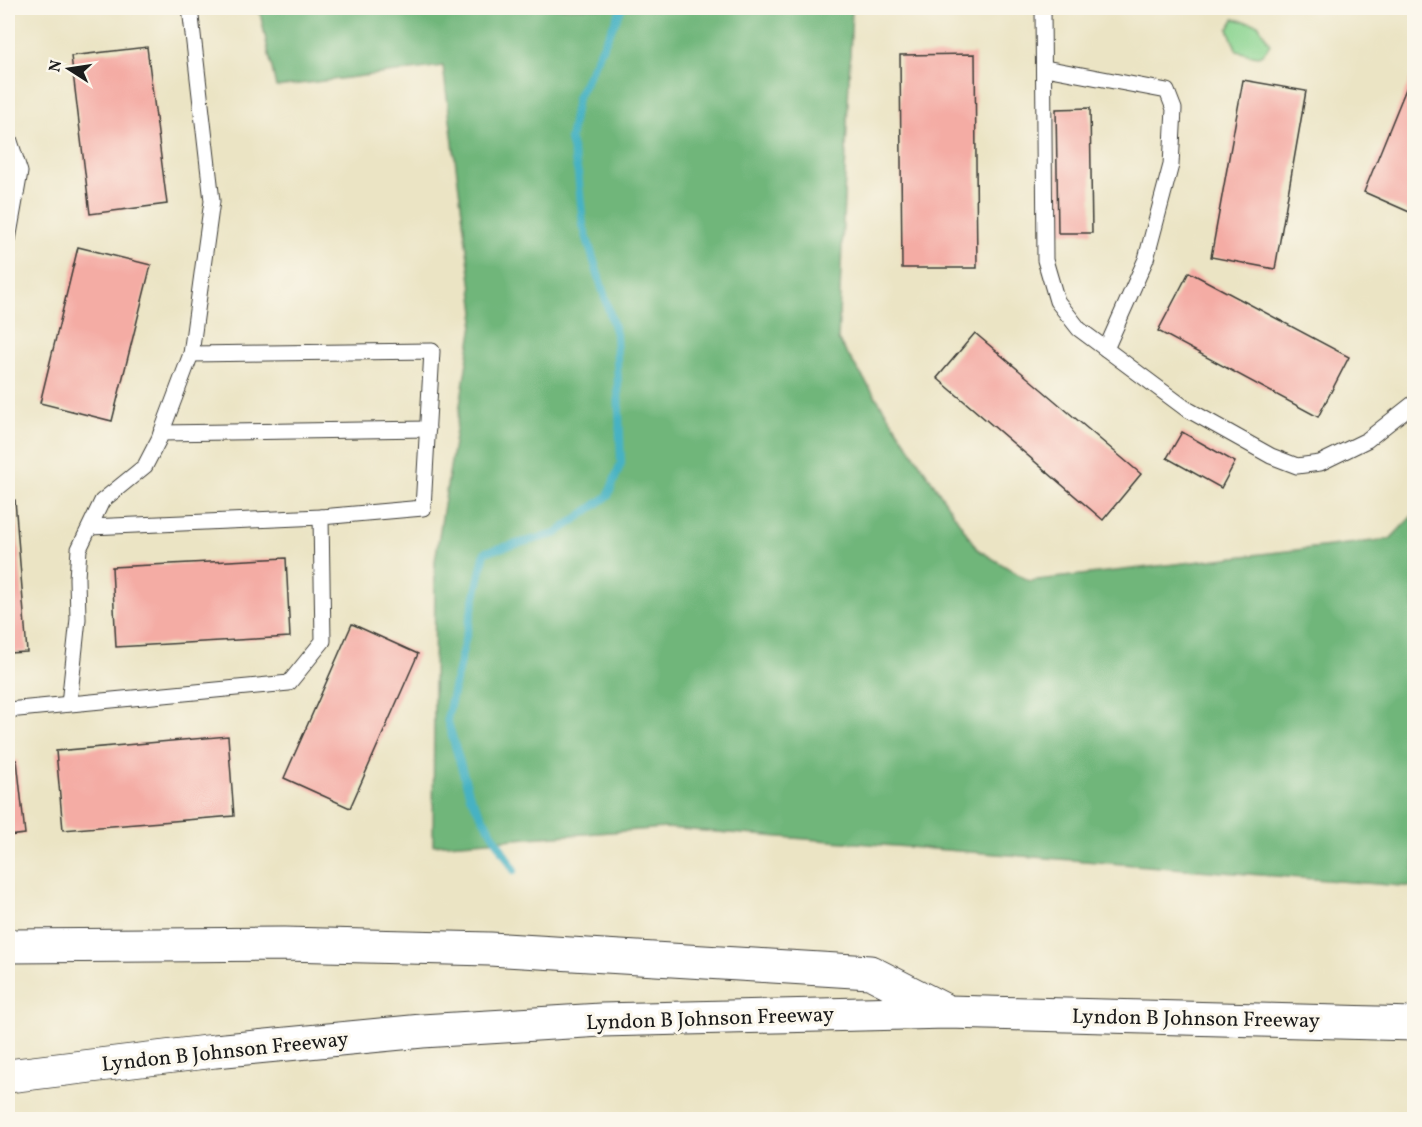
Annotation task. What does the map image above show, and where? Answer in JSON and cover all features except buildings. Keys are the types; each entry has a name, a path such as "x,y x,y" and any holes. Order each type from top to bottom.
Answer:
{"highway":[{"path":"8,946 284,944 490,949 870,972 948,1012"},
{"name":"Lyndon B Johnson Freeway","path":"8,1076 214,1051 446,1030 601,1020 948,1012 1414,1024"}],"lane":[{"path":"69,704 78,619 79,549 102,501 145,466 161,433 191,354 212,201 190,8"},
{"path":"1042,8 1045,68 1045,260 1057,301 1078,329 1185,408 1271,456 1297,466 1320,464 1367,440 1414,403"},
{"path":"1045,68 1167,92 1174,109 1171,165 1146,259 1106,350"},
{"path":"8,135 20,172 8,240"},
{"path":"90,527 321,517 423,508 432,351 191,354"},
{"path":"161,433 428,429"},
{"path":"8,710 289,683 323,641 321,517"}],"green space":[{"path":"259,8 852,8 838,340 977,549 1029,581 1390,539 1414,514 1414,887 666,828 433,845 435,561 475,312 443,66 276,87"},
{"path":"1234,19 1258,24 1270,44 1267,50 1256,56 1237,51 1228,29"}],"waterway":[{"path":"514,870 470,796 447,719 485,552 555,534 608,496 621,463 616,334 583,225 578,173 570,140 577,98 622,8"}]}
